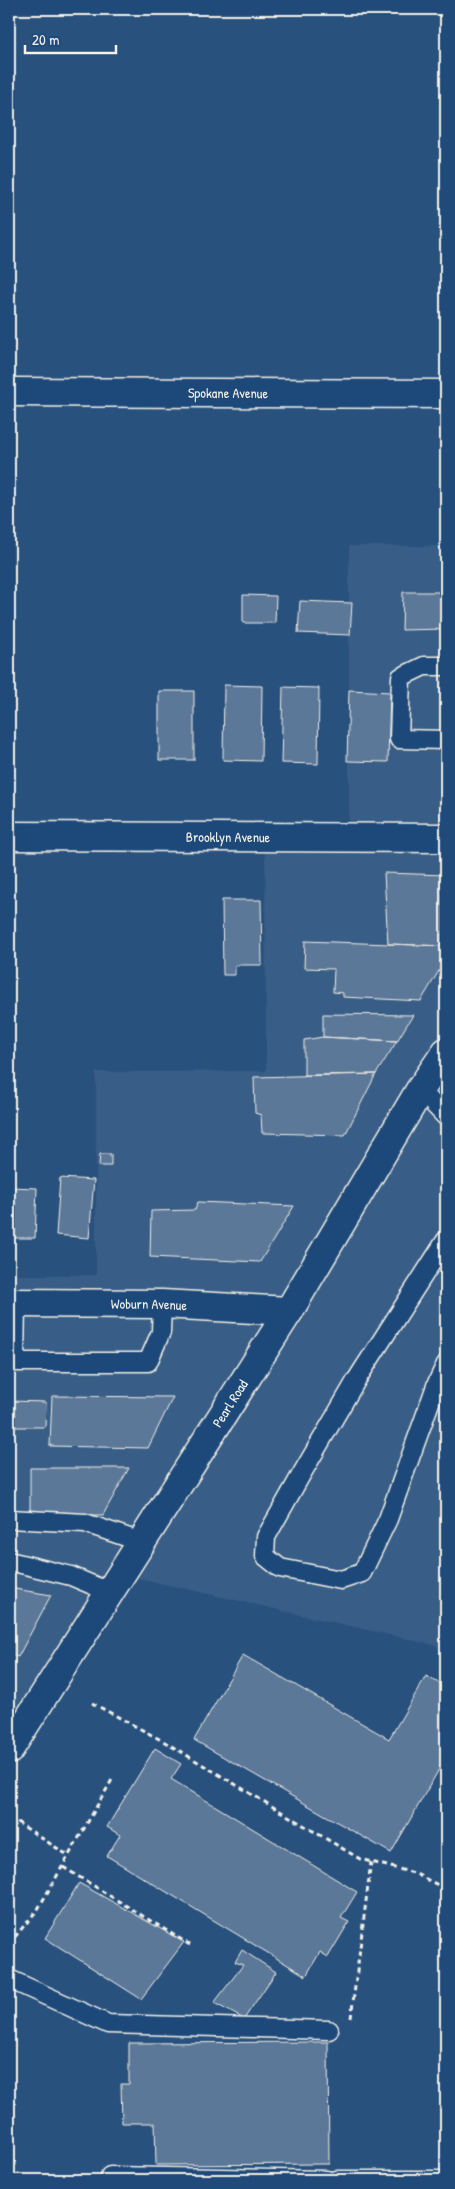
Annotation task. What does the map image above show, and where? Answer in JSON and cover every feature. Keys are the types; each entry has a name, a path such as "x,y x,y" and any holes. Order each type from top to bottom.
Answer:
{"street":[{"name":"Spokane Avenue","path":"9,392 446,394"},
{"name":"Brooklyn Avenue","path":"9,836 446,838"},
{"name":"Pearl Road","path":"9,1750 289,1311 420,1090 446,1052"},
{"name":"Woburn Avenue","path":"12,1303 162,1304 289,1311"}],"lane":[{"path":"446,666 424,666 400,677 399,739 446,740"},
{"path":"420,1090 446,1117"},
{"path":"446,1240 357,1379 296,1483 266,1537 265,1556 280,1568 341,1580 362,1573 388,1519 437,1383 446,1364"},
{"path":"12,1303 15,1362 148,1362 161,1332 162,1304"},
{"path":"9,1519 85,1523 141,1542"},
{"path":"9,1561 71,1576 109,1592"},
{"path":"9,1979 108,2024 329,2030"},
{"path":"110,2176 327,2180"},
{"path":"336,2180 446,2180"}],"path":[{"path":"92,1703 163,1742 360,1859 414,1873 446,1890"},
{"path":"9,1944 38,1909 113,1778"},
{"path":"17,1822 69,1856"},
{"path":"350,2024 371,1862"},
{"path":"63,1867 190,1945"}],"shaded area":[{"path":"349,546 446,546 446,1648 120,1574 9,1751 9,1275 96,1275 96,1072 266,1071 265,837 349,837"}],"building":[{"path":"403,592 446,592 446,629 402,630"},
{"path":"243,595 276,596 275,623 243,623"},
{"path":"300,601 352,603 350,635 298,633"},
{"path":"224,685 262,686 261,761 223,760"},
{"path":"283,687 319,688 318,764 281,763"},
{"path":"349,690 390,692 388,762 347,761"},
{"path":"159,691 194,691 194,760 159,760"},
{"path":"384,873 446,875 446,946 388,944"},
{"path":"222,900 261,900 262,965 235,965 235,975 223,975"},
{"path":"305,941 446,946 446,959 421,1001 343,997 343,993 333,992 334,969 304,968"},
{"path":"323,1014 413,1015 397,1041 323,1037"},
{"path":"323,1037 397,1041 376,1074 304,1075 304,1040"},
{"path":"376,1074 345,1135 262,1133 261,1115 255,1113 254,1077"},
{"path":"100,1154 111,1154 111,1166 99,1166"},
{"path":"60,1178 94,1180 89,1238 56,1235"},
{"path":"9,1187 37,1188 35,1238 9,1238"},
{"path":"198,1202 294,1206 260,1262 150,1257 151,1211 195,1210"},
{"path":"52,1396 173,1397 148,1448 50,1446"},
{"path":"9,1401 46,1402 45,1427 9,1427"},
{"path":"30,1468 129,1468 103,1515 30,1515"},
{"path":"9,1588 51,1595 18,1657 9,1654"},
{"path":"243,1655 389,1739 426,1676 446,1687 446,1757 391,1853 194,1740"},
{"path":"155,1748 181,1764 171,1779 357,1892 341,1918 349,1922 328,1957 320,1952 306,1976 107,1856 120,1835 107,1827"},
{"path":"79,1883 184,1942 141,1999 45,1938"},
{"path":"242,1950 276,1972 244,2019 214,2003 243,1965 235,1962"},
{"path":"328,2042 329,2164 156,2165 155,2123 122,2123 121,2084 129,2084 129,2043"}]}
